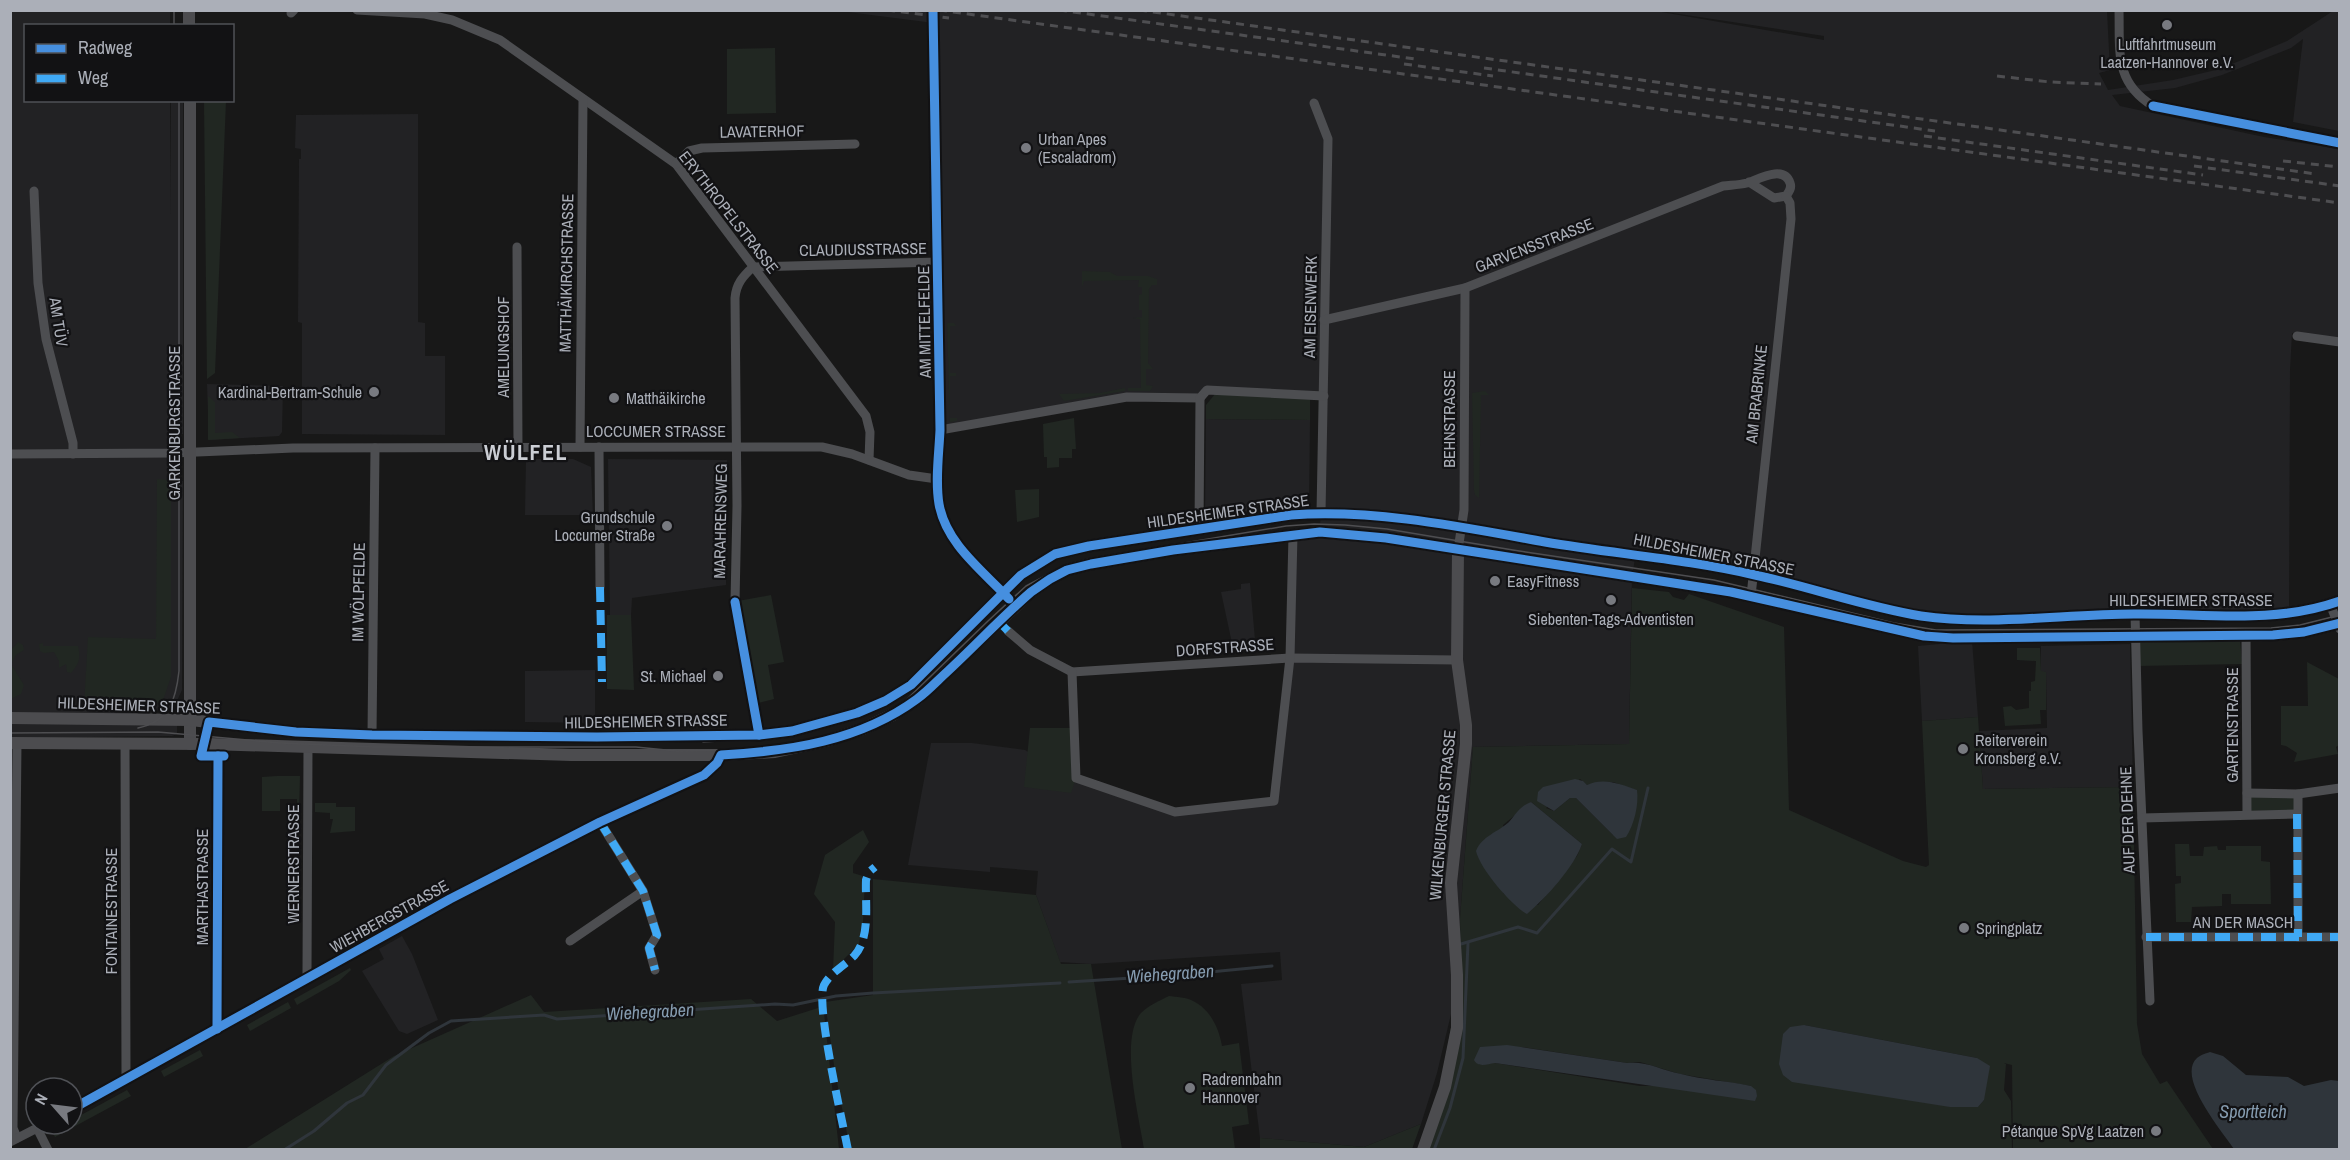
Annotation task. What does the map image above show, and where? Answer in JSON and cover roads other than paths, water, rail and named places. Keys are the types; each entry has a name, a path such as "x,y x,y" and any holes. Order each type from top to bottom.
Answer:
{"main road":[{"name":"GARKENBURGSTRASSE","path":"190,102 190,744"},
{"name":"HILDESHEIMER STRASSE","path":"10,718 191,720 296,732 372,735 585,737 770,734 814,726 876,705 911,684 1021,575 1055,554 1089,546 1291,515 1321,513 1462,527 1753,574 1876,606 1936,618 1976,619 2135,614 2265,617 2310,610 2335,602"},
{"name":"HILDESHEIMER STRASSE","path":"14,743 218,744 308,749 571,755 721,755 775,752 819,743 863,729 893,716 919,698 1015,606 1050,579 1067,570 1173,550 1320,532 1386,538 1751,596 1924,636 2135,638 2246,636 2304,632 2339,626"},
{"name":"WILKENBURGER STRASSE","path":"1423,1149 1445,1088 1457,1028 1457,975 1451,883 1466,744 1466,725 1457,660 1458,550"}],"street":[{"name":"ERYTHROPELSTRASSE","path":"357,10 425,14 452,20 500,40 676,164 866,416 870,432 869,460"},
{"name":"AM MITTELFELDE","path":"933,10 938,262 939,505 954,540 1015,606"},
{"path":"2119,10 2120,65 2132,89 2140,98 2153,106 2340,143"},
{"name":"MATTHÄIKIRCHSTRASSE","path":"580,447 583,99"},
{"name":"AM EISENWERK","path":"1314,103 1328,139 1321,513"},
{"name":"LAVATERHOF","path":"676,164 689,151 702,148 855,144"},
{"name":"GARVENSSTRASSE","path":"1324,320 1465,288 1723,186 1749,182 1763,175 1782,176 1790,182 1791,189 1786,196"},
{"path":"1749,182 1774,198 1786,196"},
{"name":"AM TÜV","path":"34,191 38,284 44,328 73,443 73,454"},
{"name":"AM BRABRINKE","path":"1751,596 1791,219 1791,202 1786,196"},
{"name":"AMELUNGSHOF","path":"518,247 518,447"},
{"name":"CLAUDIUSSTRASSE","path":"753,267 938,262"},
{"name":"MARAHRENSWEG","path":"735,603 735,290 741,278 753,267"},
{"name":"BEHNSTRASSE","path":"1458,550 1464,510 1465,288"},
{"path":"2296,336 2340,342"},
{"path":"1199,530 1200,398 1207,390 1324,396"},
{"path":"940,430 1127,397 1200,398"},
{"path":"599,447 600,587"},
{"name":"LOCCUMER STRASSE","path":"10,454 191,453 292,448 822,447 840,450 909,475 938,479"},
{"name":"IM WÖLPFELDE","path":"372,735 375,448"},
{"path":"1008,631 1030,650 1072,672 1076,778 1175,812 1274,801 1290,658 1293,535"},
{"path":"2335,602 2339,626"},
{"name":"HILDESHEIMER STRASSE","path":"2135,614 2135,638"},
{"name":"GARTENSTRASSE","path":"2246,636 2247,814"},
{"name":"AUF DER DEHNE","path":"2135,638 2150,1001"},
{"name":"DORFSTRASSE","path":"1072,672 1290,658 1457,660"},
{"path":"14,743 12,1072 14,1140"},
{"name":"FONTAINESTRASSE","path":"125,743 126,1073 128,1078"},
{"name":"MARTHASTRASSE","path":"217,1029 218,744"},
{"name":"WERNERSTRASSE","path":"308,749 307,973 309,978"},
{"name":"WIEHBERGSTRASSE","path":"84,1102 450,899 600,822 704,776 717,763 721,755"},
{"path":"2247,793 2298,794 2340,788"},
{"path":"2298,794 2298,937"},
{"path":"2142,818 2297,814"},
{"path":"600,822 643,891 657,935 649,948 655,970"},
{"path":"570,941 643,891"},
{"name":"AN DER MASCH","path":"2146,938 2340,937"}],"water":[{"path":"1575,779 1587,785 1606,781 1637,790 1635,815 1626,837 1617,839 1576,798 1570,798 1554,811 1537,801 1538,792 1543,787"},
{"path":"1531,802 1582,844 1559,882 1527,914 1497,886 1476,851 1486,838 1505,826 1521,808"},
{"path":"1804,1025 1977,1058 1990,1066 1984,1100 1978,1107 1950,1107 1792,1082 1783,1075 1779,1064 1783,1034 1790,1027"},
{"path":"1507,1045 1648,1065 1690,1076 1751,1086 1756,1090 1757,1096 1755,1101 1495,1063 1480,1065 1474,1060 1480,1047"},
{"name":"Sportteich","path":"2210,1052 2223,1056 2246,1075 2288,1077 2304,1086 2331,1080 2339,1081 2339,1149 2234,1149 2203,1104 2192,1078 2192,1067 2197,1058"}],"waterway":[{"path":"1461,944 1518,927 1537,933 1612,849 1631,862 1648,788"},
{"path":"1434,1150 1450,1108 1463,1058 1468,943"},
{"name":"Wiehegraben","path":"1069,982 1272,966"},
{"name":"Wiehegraben","path":"284,1150 314,1131 347,1103 363,1095 386,1065 429,1033 451,1021 544,1015 557,1019 775,1004 793,1005 836,996 1060,983"}],"tram line":[{"path":"174,10 174,24"},
{"path":"138,728 149,725 164,714 176,691 179,671 179,102"},
{"path":"10,733 158,732 280,743 374,747 636,747 676,751 740,750 818,739 861,724 902,704 1026,586 1066,565 1089,559 1286,526 1314,524 1387,529 1714,580 1894,623 1936,630 2271,628 2300,625 2340,615"},
{"path":"703,742 778,737"}],"railway":[{"path":"887,10 949,18"},
{"path":"939,10 2340,203"},
{"path":"1059,10 1415,59"},
{"path":"1139,10 2316,174"},
{"path":"1404,64 1493,76"},
{"path":"1484,68 1935,131"},
{"path":"1997,76 2050,82 2101,84"},
{"path":"1924,136 2203,175"},
{"path":"2283,161 2340,167"},
{"path":"2194,166 2340,186"}],"place":[{"name":"Luftfahrtmuseum Laatzen-Hannover e.V.","path":"2167,25"},
{"name":"Urban Apes (Escaladrom)","path":"1026,148"},
{"name":"Kardinal-Bertram-Schule","path":"374,392"},
{"name":"Matthäikirche","path":"614,398"},
{"name":"Grundschule Loccumer Straße","path":"667,526"},
{"name":"EasyFitness","path":"1495,581"},
{"name":"Siebenten-Tags-Adventisten","path":"1611,600"},
{"name":"St. Michael","path":"718,676"},
{"name":"Reiterverein Kronsberg e.V.","path":"1963,749"},
{"name":"Springplatz","path":"1964,928"},
{"name":"Radrennbahn Hannover","path":"1190,1088"},
{"name":"Pétanque SpVg Laatzen","path":"2156,1131"}],"district":[{"name":"WÜLFEL","path":"526,452"}]}
